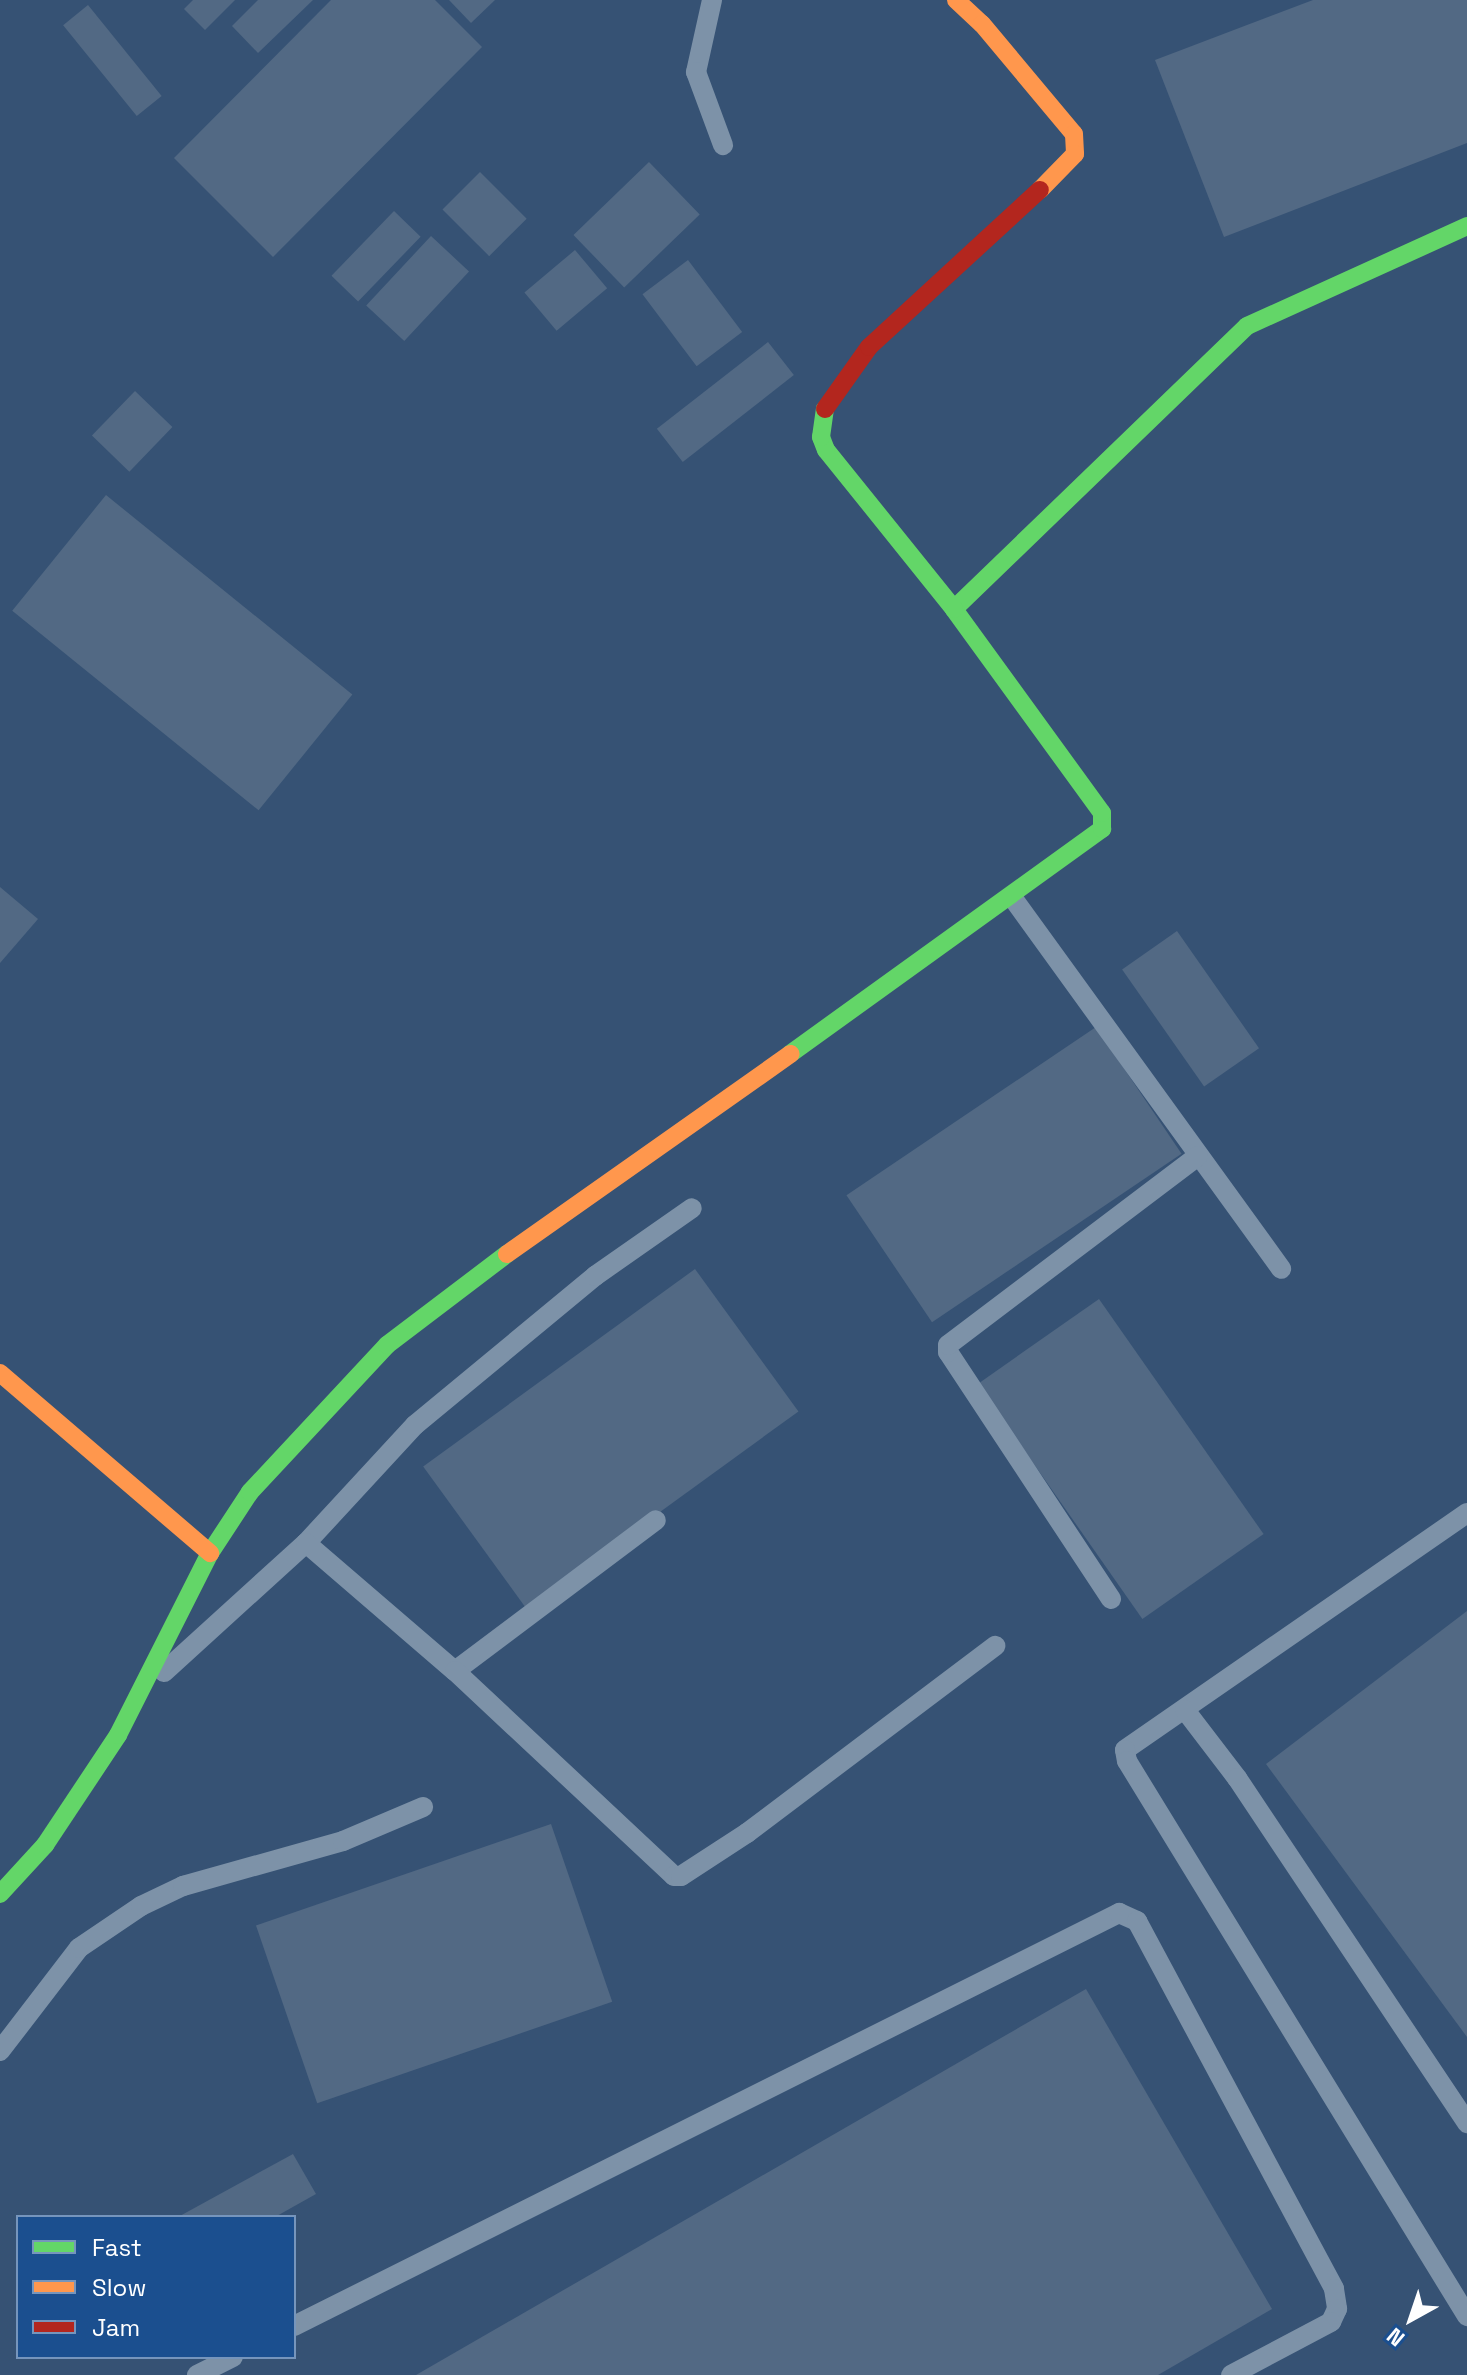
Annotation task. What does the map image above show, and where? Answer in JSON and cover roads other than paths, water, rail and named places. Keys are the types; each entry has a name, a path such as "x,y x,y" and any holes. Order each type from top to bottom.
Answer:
{"street":[{"path":"0,1894 45,1845 118,1735 210,1553 250,1492 387,1345 483,1271 1012,897 1093,836 1105,822 1102,813 954,609 826,450 821,422 825,408 869,347 1066,166 1075,154 1074,134 982,24 956,0"},
{"path":"954,609 1247,326 1467,226"},
{"path":"0,1373 210,1553"}],"lane":[{"path":"712,0 696,72 723,145"},
{"path":"1012,897 1281,1269"},
{"path":"1111,1599 948,1352 948,1345 1198,1156"},
{"path":"140,1694 306,1543 415,1425 595,1276 692,1208"},
{"path":"1467,1513 1125,1750 1127,1761 1467,2316"},
{"path":"455,1671 656,1520"},
{"path":"306,1543 455,1671 674,1876 681,1876 747,1833 995,1646"},
{"path":"1185,1710 1237,1778 1467,2123"},
{"path":"0,2051 79,1948 141,1906 183,1886 343,1841 423,1807"},
{"path":"296,2325 1119,1913 1137,1921 1334,2289 1337,2309 1331,2322 1231,2375"},
{"path":"197,2375 229,2359"}]}
